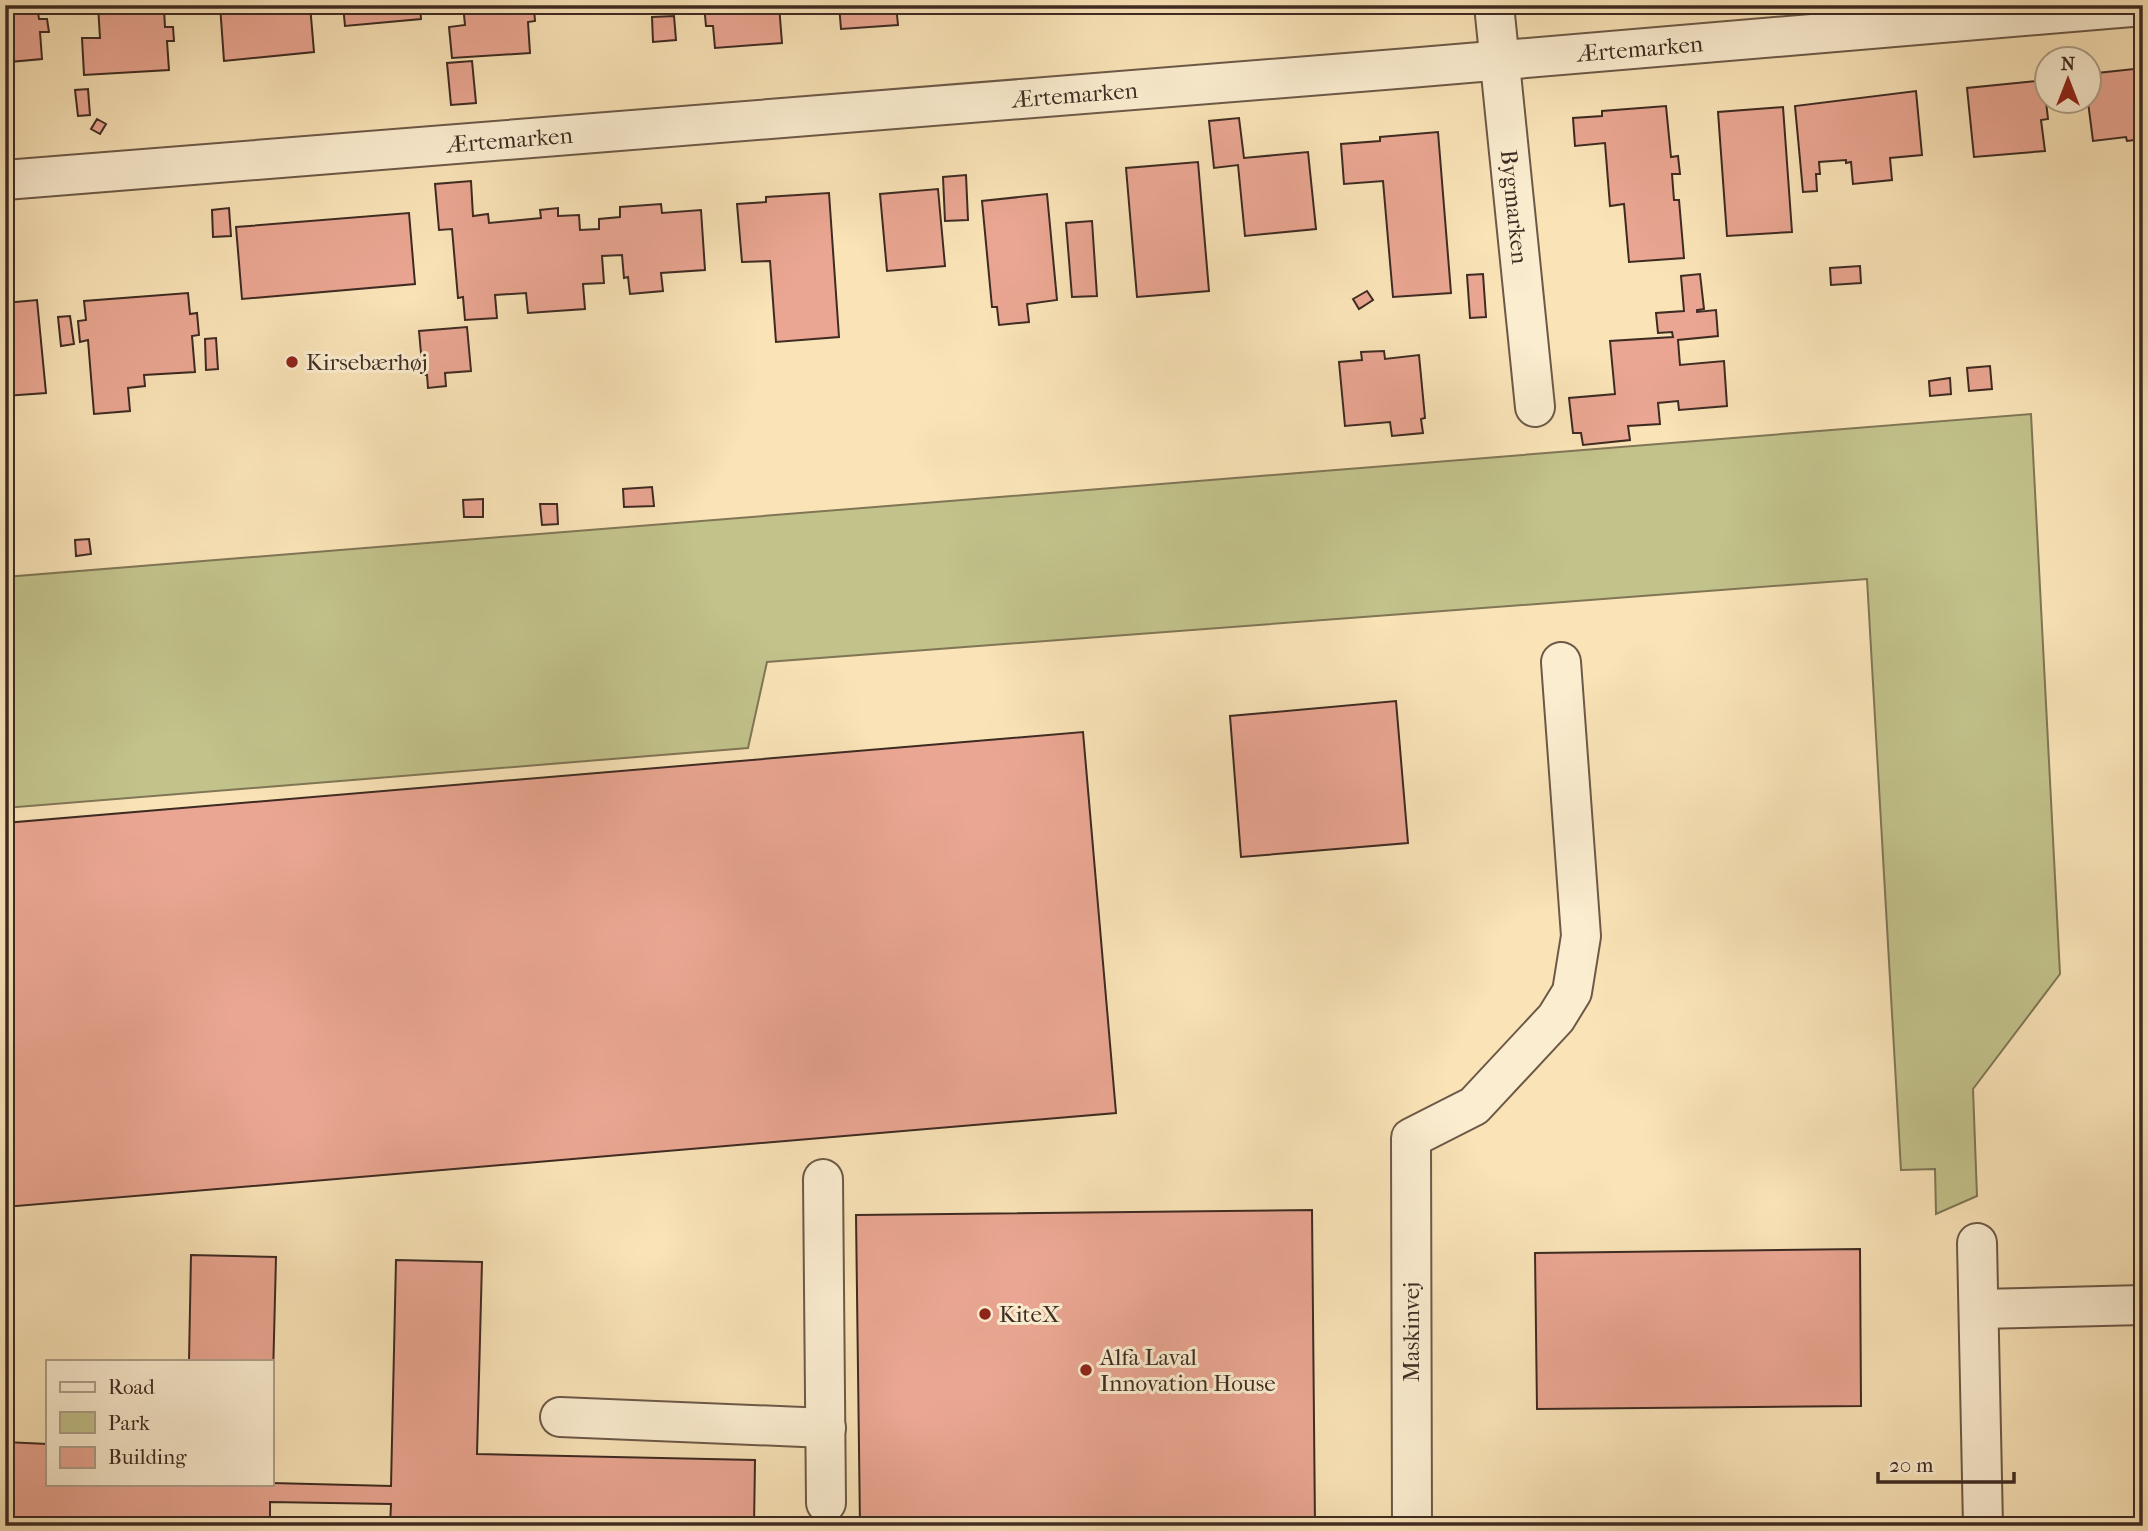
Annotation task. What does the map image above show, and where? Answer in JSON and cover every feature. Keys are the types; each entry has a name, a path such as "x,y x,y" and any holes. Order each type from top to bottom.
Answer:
{"street":[{"name":"Bygmarken","path":"1494,5 1535,407"},
{"name":"Ærtemarken","path":"5,180 1499,61 2143,6"},
{"name":"Maskinvej","path":"1412,1526 1411,1138 1475,1106 1556,1018 1572,992 1581,936 1561,662"},
{"path":"823,1179 827,1503"},
{"path":"1977,1243 1983,1526"},
{"path":"1979,1309 2143,1306"},
{"path":"560,1417 826,1428"}],"green space":[{"path":"2031,414 2060,974 1973,1089 1977,1196 1936,1214 1935,1169 1901,1170 1867,579 767,662 748,748 5,808 5,577"}],"building":[{"path":"5,5 37,5 39,19 47,19 49,32 40,32 42,59 10,62 11,80 5,80"},
{"path":"98,5 186,5 187,8 164,9 165,27 173,27 174,41 167,41 169,70 84,75 82,38 100,38"},
{"path":"220,5 310,5 314,52 224,61"},
{"path":"343,5 420,5 421,19 345,26"},
{"path":"463,5 526,5 527,9 534,9 535,21 528,22 530,53 452,58 449,27 465,25"},
{"path":"704,5 779,5 782,43 715,48 713,26 706,26"},
{"path":"839,5 896,5 898,25 841,29"},
{"path":"959,5 1032,5 1032,6 960,13"},
{"path":"674,16 676,40 653,42 652,17"},
{"path":"472,61 476,103 451,105 447,63"},
{"path":"2143,68 2143,139 2127,141 2126,137 2093,141 2090,116 2102,116 2102,72"},
{"path":"2032,82 2032,116 2048,116 2048,119 2041,120 2045,151 1974,157 1967,88"},
{"path":"88,89 90,115 78,116 75,90"},
{"path":"1916,91 1922,155 1890,158 1892,180 1853,184 1851,162 1819,162 1820,174 1816,174 1817,191 1803,192 1795,106"},
{"path":"1666,106 1671,157 1678,156 1680,174 1672,174 1674,200 1679,200 1684,258 1629,262 1624,204 1610,206 1605,143 1575,146 1573,118 1602,116 1602,111"},
{"path":"1783,107 1792,232 1727,236 1718,112"},
{"path":"1239,118 1244,158 1308,152 1316,229 1245,236 1238,165 1214,168 1209,121"},
{"path":"97,119 106,124 100,134 91,129"},
{"path":"1438,132 1451,293 1393,297 1383,181 1344,184 1341,144 1380,141 1380,137"},
{"path":"1198,162 1209,291 1137,297 1126,168"},
{"path":"966,175 968,220 945,221 943,177"},
{"path":"471,181 473,216 488,214 489,223 541,218 540,210 558,208 558,216 579,215 580,230 599,229 599,219 620,217 620,207 661,204 662,213 701,210 705,270 661,273 663,291 630,294 628,277 624,278 622,255 602,256 604,283 583,284 585,309 528,313 526,293 495,295 497,318 465,320 463,297 458,298 452,229 439,230 435,184"},
{"path":"938,189 945,266 887,271 880,194"},
{"path":"829,193 839,337 776,342 770,261 742,262 737,204 766,202 766,197"},
{"path":"1047,194 1057,300 1027,304 1029,322 999,325 997,307 992,307 982,201"},
{"path":"229,208 231,236 213,237 212,210"},
{"path":"409,213 415,284 242,299 236,227"},
{"path":"1092,221 1097,296 1072,297 1066,223"},
{"path":"1860,266 1861,283 1831,285 1830,268"},
{"path":"1483,274 1486,317 1470,318 1467,275"},
{"path":"1700,274 1704,309 1697,312 1716,310 1718,336 1678,340 1680,365 1724,361 1727,406 1679,410 1678,401 1658,403 1660,424 1628,426 1630,440 1583,445 1581,433 1573,433 1569,398 1615,394 1610,341 1673,337 1672,332 1658,333 1656,313 1684,311 1681,276"},
{"path":"1367,291 1373,300 1359,309 1353,299"},
{"path":"188,293 190,314 197,313 199,335 192,336 195,372 144,375 145,386 128,388 130,411 94,414 88,340 80,342 78,321 86,320 84,301"},
{"path":"37,300 46,393 5,396 5,303"},
{"path":"70,316 74,344 61,346 58,317"},
{"path":"467,327 471,371 445,373 446,386 428,388 427,375 423,375 419,331"},
{"path":"216,338 218,369 206,370 205,339"},
{"path":"1384,351 1385,359 1419,355 1425,418 1421,419 1423,433 1392,436 1390,422 1345,426 1339,362 1362,360 1361,352"},
{"path":"1990,366 1992,389 1969,391 1967,368"},
{"path":"1950,378 1951,394 1930,396 1929,381"},
{"path":"652,487 654,506 624,507 623,489"},
{"path":"483,499 483,517 464,517 463,500"},
{"path":"540,504 557,504 558,524 542,525"},
{"path":"89,539 91,554 76,556 75,540"},
{"path":"1396,701 1408,843 1241,857 1230,716"},
{"path":"1083,732 1116,1113 5,1207 5,823"},
{"name":"Alfa Laval Innovation House","path":"1312,1210 1315,1526 860,1526 856,1215"},
{"path":"1860,1249 1861,1406 1537,1409 1535,1253"},
{"path":"191,1255 276,1257 273,1378 273,1360 189,1360"},
{"path":"396,1260 482,1262 477,1454 755,1460 754,1526 390,1526 391,1504 270,1502 270,1526 5,1526 5,1442 46,1444 46,1486 273,1486 273,1483 391,1486"}],"place":[{"name":"Kirsebærhøj","path":"292,362"},
{"name":"KiteX","path":"985,1314"},
{"name":"Alfa Laval Innovation House","path":"1086,1370"}]}
